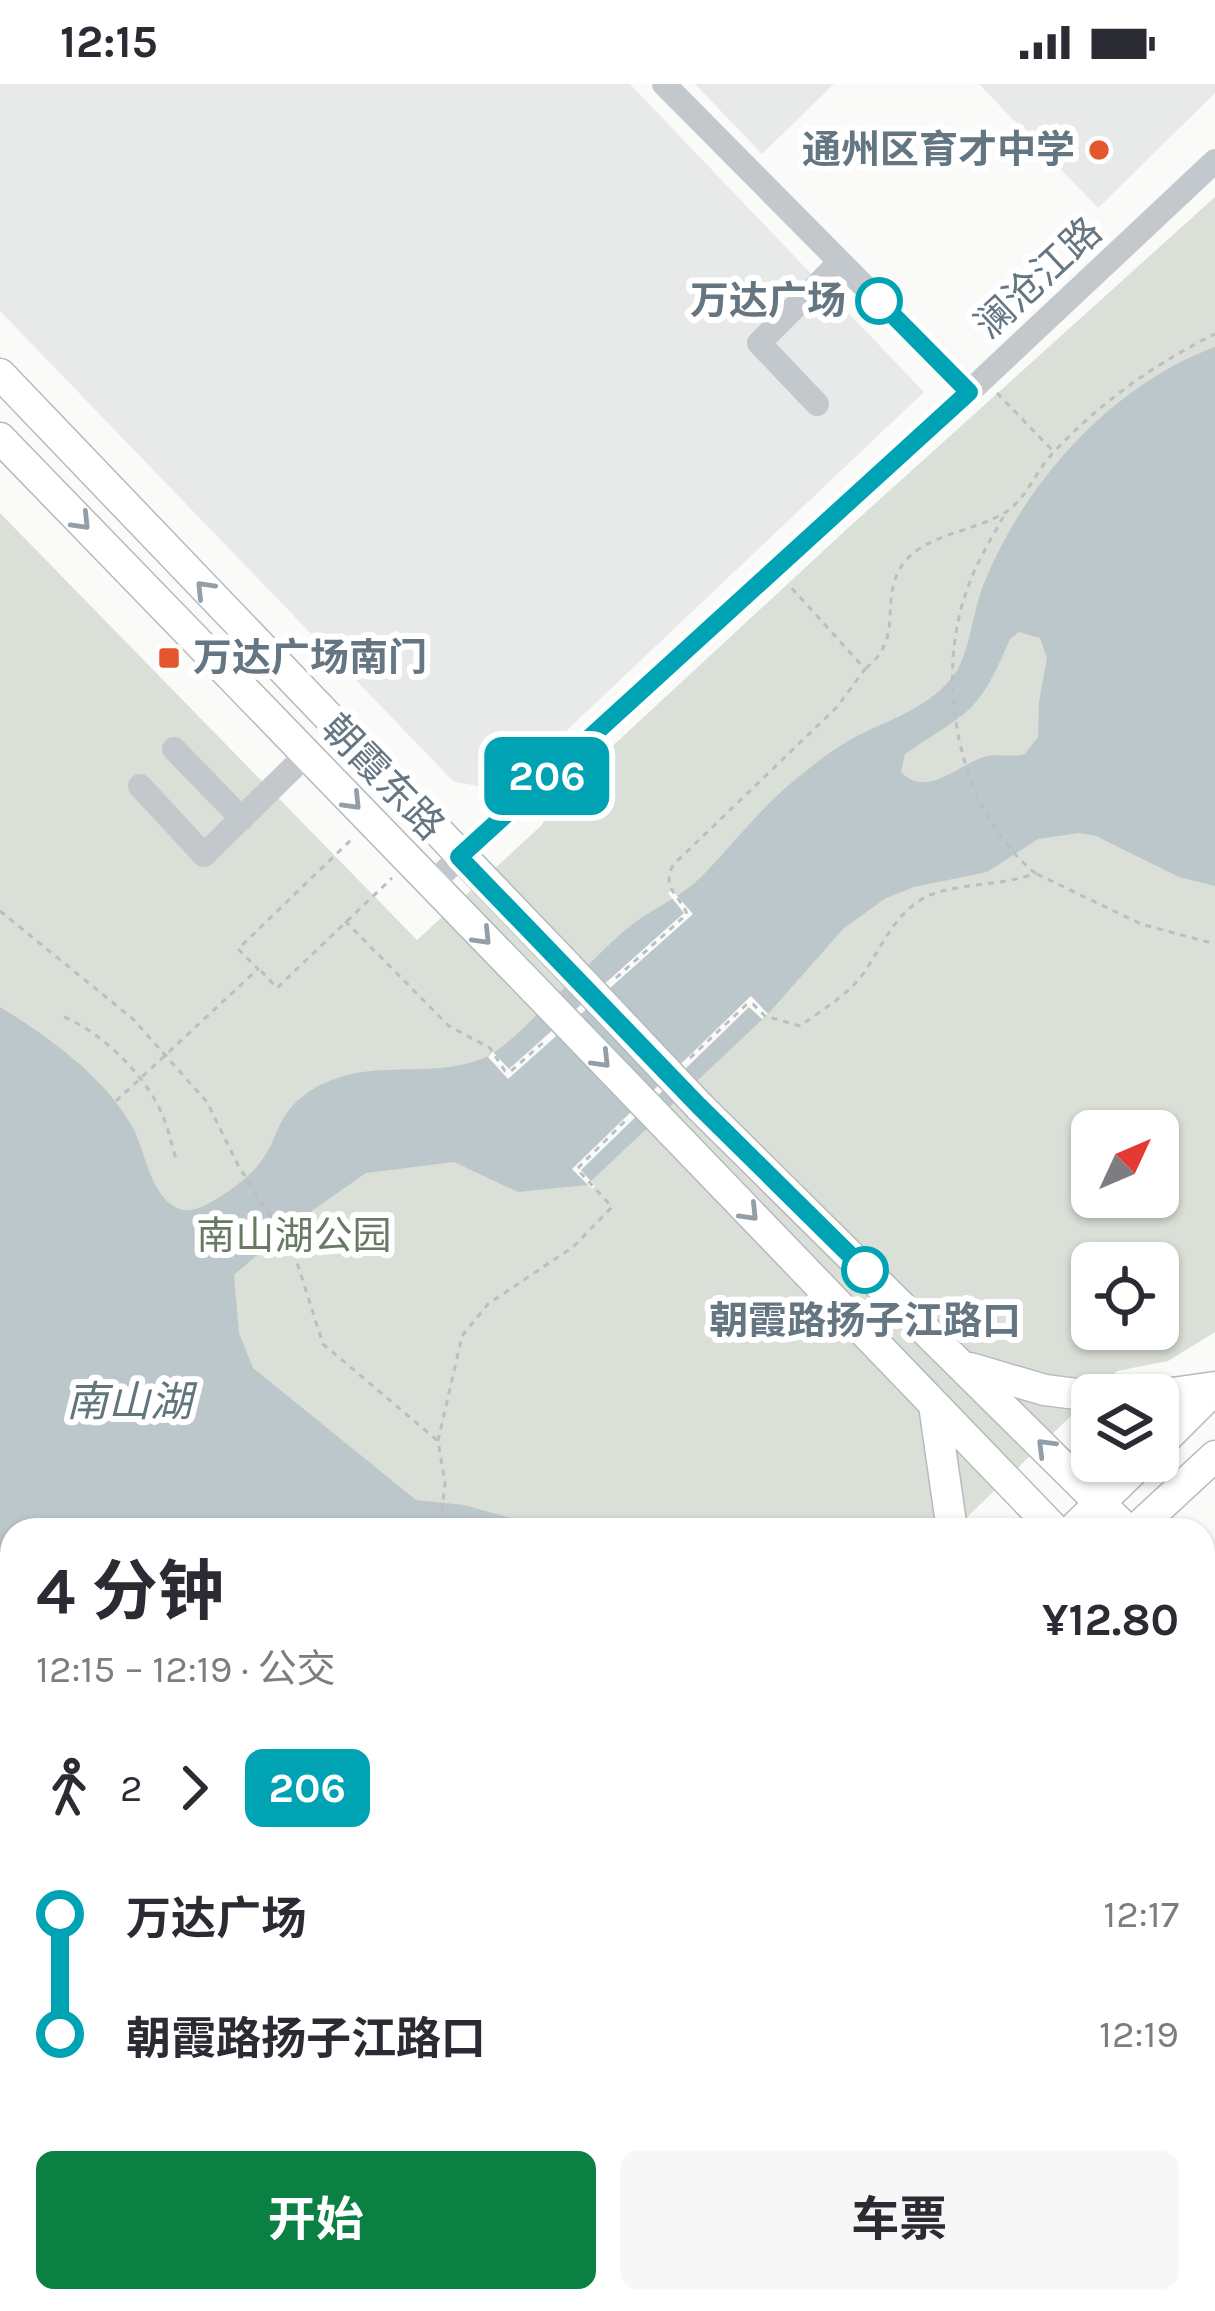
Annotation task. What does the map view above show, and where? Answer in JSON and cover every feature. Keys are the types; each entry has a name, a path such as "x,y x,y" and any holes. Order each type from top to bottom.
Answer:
{"main road":[{"name":"朝霞东路","path":"0,374 699,1106 1118,1518"},
{"name":"朝霞东路","path":"0,438 1043,1518"},
{"path":"961,1364 1027,1386 1071,1393"},
{"path":"1179,1392 1215,1388"},
{"path":"1179,1425 1215,1388"},
{"path":"934,1405 950,1518"},
{"path":"1145,1518 1215,1456"},
{"path":"1084,1518 1121,1482"}],"street":[{"path":"664,84 840,262 976,386"},
{"name":"澜沧江路","path":"421,871 459,857 976,386 1215,161"},
{"path":"817,404 759,343 840,262"},
{"path":"174,749 242,819"},
{"path":"140,786 204,855 307,754"}],"path":[{"path":"1215,334 1108,399 1054,452 1006,512 967,590 954,666 965,763 993,825 1018,858 1035,873 1141,924 1215,944"},
{"path":"976,386 1054,452"},
{"path":"616,977 687,914 669,891 673,865 838,707 865,669 882,655 891,595 902,566 924,546 1006,512"},
{"path":"775,569 865,669"},
{"path":"371,820 238,949 277,988 346,921 421,871"},
{"path":"680,1069 746,1005 753,1004 774,1020 800,1026 834,1003 865,973 880,939 919,900 976,885 1014,882 1035,873"},
{"path":"0,911 133,1019 206,1102 293,1253 323,1344 438,1441"},
{"path":"346,921 449,1026 490,1048 505,1072 547,1040"},
{"path":"116,1100 258,969"},
{"path":"64,1017 102,1040 140,1081 162,1113 177,1162"},
{"path":"441,1518 445,1483 438,1441 462,1336 488,1304 573,1247 612,1207 577,1169 630,1116"}],"shaded area":[{"path":"0,84 630,84 924,392 504,790 454,782 0,311"},
{"name":"通州区育才中学","path":"695,84 834,84 762,154"},
{"name":"通州区育才中学","path":"979,84 1215,84 1215,93 1098,208"}],"green space":[{"name":"南山湖公园","path":"1215,197 1215,1332 1168,1361 1114,1374 1071,1374 1071,1416 966,1518 0,1518 0,513 417,940 542,825 556,798"}],"water":[{"name":"南山湖","path":"1215,347 1215,886 1179,877 1096,836 1079,833 1038,839 987,872 914,887 886,898 844,928 768,1014 587,1185 518,1192 454,1162 366,1173 293,1224 234,1275 239,1333 253,1368 416,1500 464,1505 510,1518 0,1518 0,1007 92,1075 133,1128 164,1198 184,1210 213,1201 253,1170 290,1109 310,1091 354,1074 443,1068 486,1057 519,1032 626,929 694,884 807,770 942,688 959,666 981,592 1023,508 1077,441 1142,385","holes":["1019,632 1040,638 1047,658 1038,737 1025,754 984,757 932,781 921,782 901,772 905,754 959,718 980,697 1010,639"]}],"pier":[{"path":"672,890 693,914 508,1079 488,1057 493,1052 509,1069 684,913 668,893"},
{"path":"751,996 768,1014 762,1019 749,1007 581,1170 595,1186 592,1189 572,1169"}],"bus line":[{"name":"206","path":"865,1270 459,857 969,392 879,301"}],"place":[{"name":"通州区育才中学","path":"1099,150"},
{"name":"万达广场","path":"879,301"},
{"name":"万达广场南门","path":"169,658"},
{"name":"朝霞路扬子江路口","path":"865,1270"}]}
